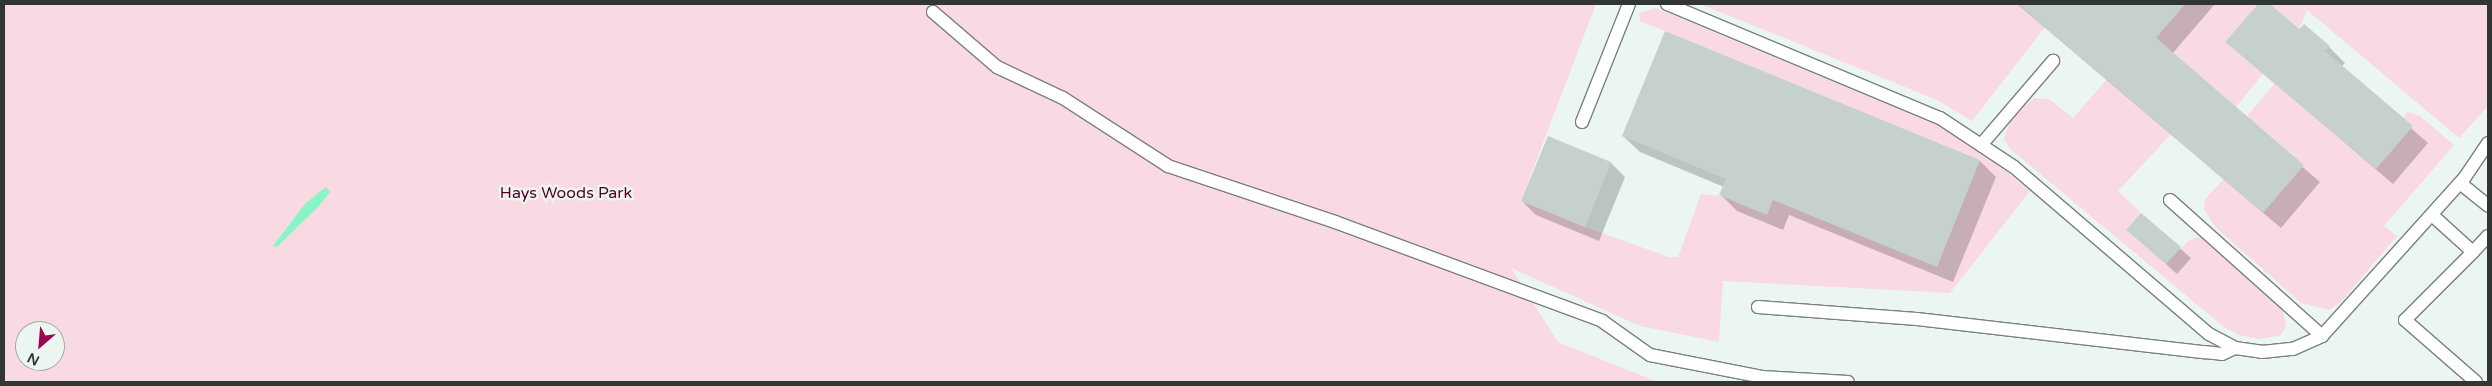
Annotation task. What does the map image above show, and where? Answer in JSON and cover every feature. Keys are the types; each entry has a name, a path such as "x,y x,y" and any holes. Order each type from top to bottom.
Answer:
{"lane":[{"path":"1582,122 1629,4"},
{"path":"1667,4 1940,118 2014,166 2209,334 2235,348 2262,352 2293,349 2322,336 2460,183 2488,144"},
{"path":"933,12 997,67 1063,98 1168,166 1335,222 1602,322 1650,355 1762,377 1848,382"},
{"path":"1981,145 2053,61"},
{"path":"2460,183 2488,206"},
{"path":"2170,200 2322,336"},
{"path":"2432,215 2473,252"},
{"path":"2476,382 2405,320 2488,236"},
{"path":"1758,307 1917,318 2222,354 2235,348"}],"green space":[{"name":"Hays Woods Park","path":"4,4 1596,4 1521,201 1585,227 1669,257 1678,257 1701,194 1773,200 1937,266 1980,160 1640,21 1639,13 1656,8 1938,125 1981,151 2030,191 1950,293 1723,281 1719,342 1640,326 1511,268 1558,342 1658,382 4,382"},
{"path":"1700,4 2018,4 2045,27 1972,121 1937,100"},
{"path":"2185,4 2258,4 2225,42 2263,74 2236,107 2150,33 2166,26"},
{"path":"2270,4 2488,4 2488,106 2459,138 2307,10 2299,29"},
{"path":"2107,79 2171,134 2118,191 2141,213 2126,230 2166,264 2188,241 2198,237 2204,238 2282,306 2286,326 2281,335 2260,339 2239,335 2224,327 2010,149 2004,139 2011,119 2034,98 2049,99 2073,118"},
{"path":"2275,83 2403,118 2407,112 2420,116 2454,145 2384,226 2397,236 2341,302 2329,310 2301,303 2215,227 2204,209 2205,199 2224,179 2263,212 2304,165 2247,116"}],"shaded area":[{"path":"326,187 330,192 319,206 277,247 273,246 305,204"}],"building":[{"path":"2018,4 2185,4 2156,38 2304,165 2263,213"},
{"path":"2258,4 2270,4 2299,29 2304,24 2330,46 2325,51 2413,126 2376,169 2225,42"},
{"path":"1665,31 1980,160 1937,267 1773,200 1767,215 1719,195 1726,179 1622,136"},
{"path":"1548,136 1611,162 1585,227 1521,201"},
{"path":"2141,213 2181,247 2166,264 2126,230"}]}
